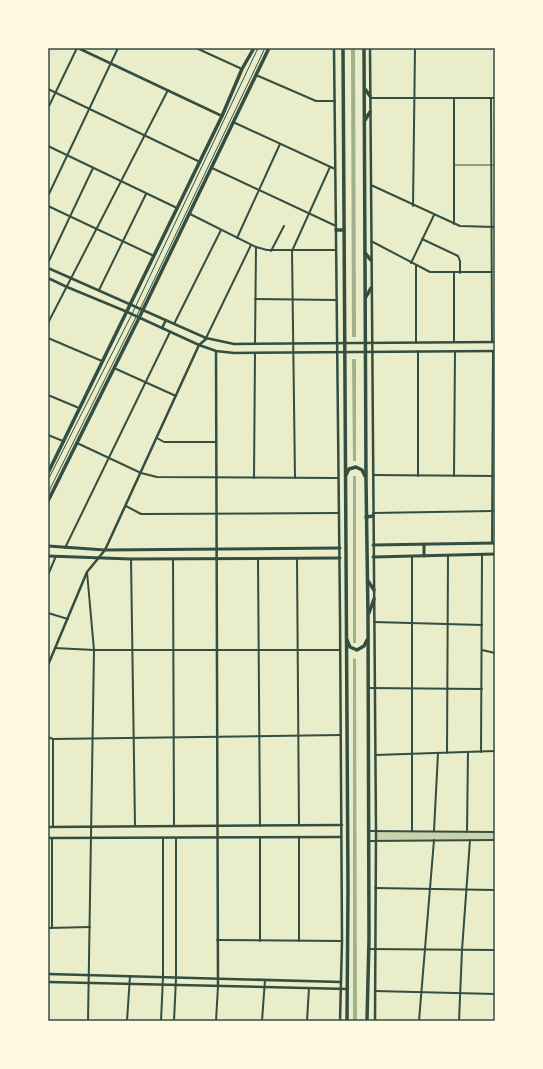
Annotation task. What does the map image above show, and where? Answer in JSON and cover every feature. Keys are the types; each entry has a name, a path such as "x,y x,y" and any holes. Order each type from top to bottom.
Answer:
{"main road":[{"path":"48,472 178,209 222,116 242,69 254,48"},
{"path":"48,501 269,48"},
{"path":"342,48 347,688 347,1021"},
{"path":"364,48 369,831 369,949 367,1021"},
{"path":"364,88 370,97"},
{"path":"364,121 370,112"},
{"path":"336,228 344,230"},
{"path":"365,252 371,260"},
{"path":"365,298 371,288"},
{"path":"345,479 348,470 356,467 363,471 366,479"},
{"path":"366,516 373,515"},
{"path":"340,526 345,526"},
{"path":"373,545 494,543"},
{"path":"424,544 424,556"},
{"path":"48,546 105,550 340,548"},
{"path":"374,557 495,554"},
{"path":"48,556 132,559 340,558"},
{"path":"368,580 374,590"},
{"path":"340,585 346,584"},
{"path":"368,616 374,599"},
{"path":"346,635 350,647 357,650 366,645 368,636"},
{"path":"340,689 347,688"}],"street":[{"path":"48,108 79,48 222,116"},
{"path":"48,196 118,48"},
{"path":"196,48 242,69"},
{"path":"334,48 342,825 340,1021"},
{"path":"370,48 376,831 375,1021"},
{"path":"413,206 415,48"},
{"path":"256,75 316,101 335,101"},
{"path":"48,89 200,162"},
{"path":"48,323 168,90"},
{"path":"370,97 495,98"},
{"path":"454,98 454,224"},
{"path":"48,268 206,338 234,344 494,342 491,98"},
{"path":"233,122 335,169"},
{"path":"237,238 280,144"},
{"path":"48,146 178,209"},
{"path":"211,167 309,213 336,228"},
{"path":"295,478 292,251 330,167"},
{"path":"48,263 93,168"},
{"path":"370,185 454,224 460,226 495,227"},
{"path":"100,290 147,194"},
{"path":"48,206 155,256"},
{"path":"189,214 251,245 271,251 336,250"},
{"path":"411,263 434,215"},
{"path":"271,251 284,226"},
{"path":"174,324 221,230"},
{"path":"422,239 458,256 460,261 460,273"},
{"path":"371,241 430,272 492,272"},
{"path":"48,665 87,572 105,550 199,345 206,338 251,245"},
{"path":"255,344 256,247"},
{"path":"416,265 416,342"},
{"path":"454,272 454,342"},
{"path":"48,278 199,345 216,351 234,353 494,351 494,543"},
{"path":"255,299 337,300"},
{"path":"162,328 166,320"},
{"path":"65,548 170,332"},
{"path":"48,338 102,361"},
{"path":"216,351 218,985 216,1021"},
{"path":"418,351 418,476"},
{"path":"454,476 455,351"},
{"path":"254,478 255,353"},
{"path":"114,368 176,396"},
{"path":"48,395 80,408"},
{"path":"48,435 64,441"},
{"path":"157,438 164,442 216,442"},
{"path":"77,443 141,473 157,477 339,478"},
{"path":"373,475 494,476"},
{"path":"126,506 141,514 339,513"},
{"path":"373,515 493,511"},
{"path":"481,752 482,554"},
{"path":"446,753 448,555"},
{"path":"48,575 56,556"},
{"path":"412,556 412,831"},
{"path":"297,558 299,825"},
{"path":"132,559 135,826"},
{"path":"173,559 174,826"},
{"path":"258,559 260,826"},
{"path":"87,572 94,650 88,1021"},
{"path":"48,613 68,619"},
{"path":"374,622 482,625"},
{"path":"55,648 94,650 340,650"},
{"path":"482,650 495,653"},
{"path":"368,688 482,689"},
{"path":"48,737 53,739 341,735"},
{"path":"53,739 53,827"},
{"path":"375,755 495,751"},
{"path":"467,832 468,752"},
{"path":"434,831 438,753"},
{"path":"48,792 53,793"},
{"path":"48,827 342,825"},
{"path":"369,831 495,832"},
{"path":"48,838 176,838 217,836 342,837"},
{"path":"260,837 260,941"},
{"path":"299,837 299,941"},
{"path":"52,838 52,928"},
{"path":"161,1021 163,984 164,838"},
{"path":"174,1021 176,985 176,838"},
{"path":"369,840 495,840"},
{"path":"419,1021 420,992 434,840"},
{"path":"459,1021 462,950 470,840"},
{"path":"375,888 495,890"},
{"path":"48,928 90,927"},
{"path":"217,940 342,941"},
{"path":"369,949 495,950"},
{"path":"48,974 341,982"},
{"path":"127,1021 130,976"},
{"path":"262,1021 265,980"},
{"path":"48,982 347,989"},
{"path":"307,1021 309,988"},
{"path":"375,991 495,994"}],"lane":[{"path":"48,480 136,306 258,48"},
{"path":"141,309 265,48"},
{"path":"454,165 495,165"},
{"path":"48,493 137,317"}],"shaded area":[{"path":"351,48 355,48 356,337 352,337"},
{"path":"352,359 356,359 356,461 353,461"},
{"path":"353,476 356,476 356,643 353,643"},
{"path":"353,658 356,659 357,1021 353,1021"},
{"path":"376,831 495,832 495,840 375,840"}]}
